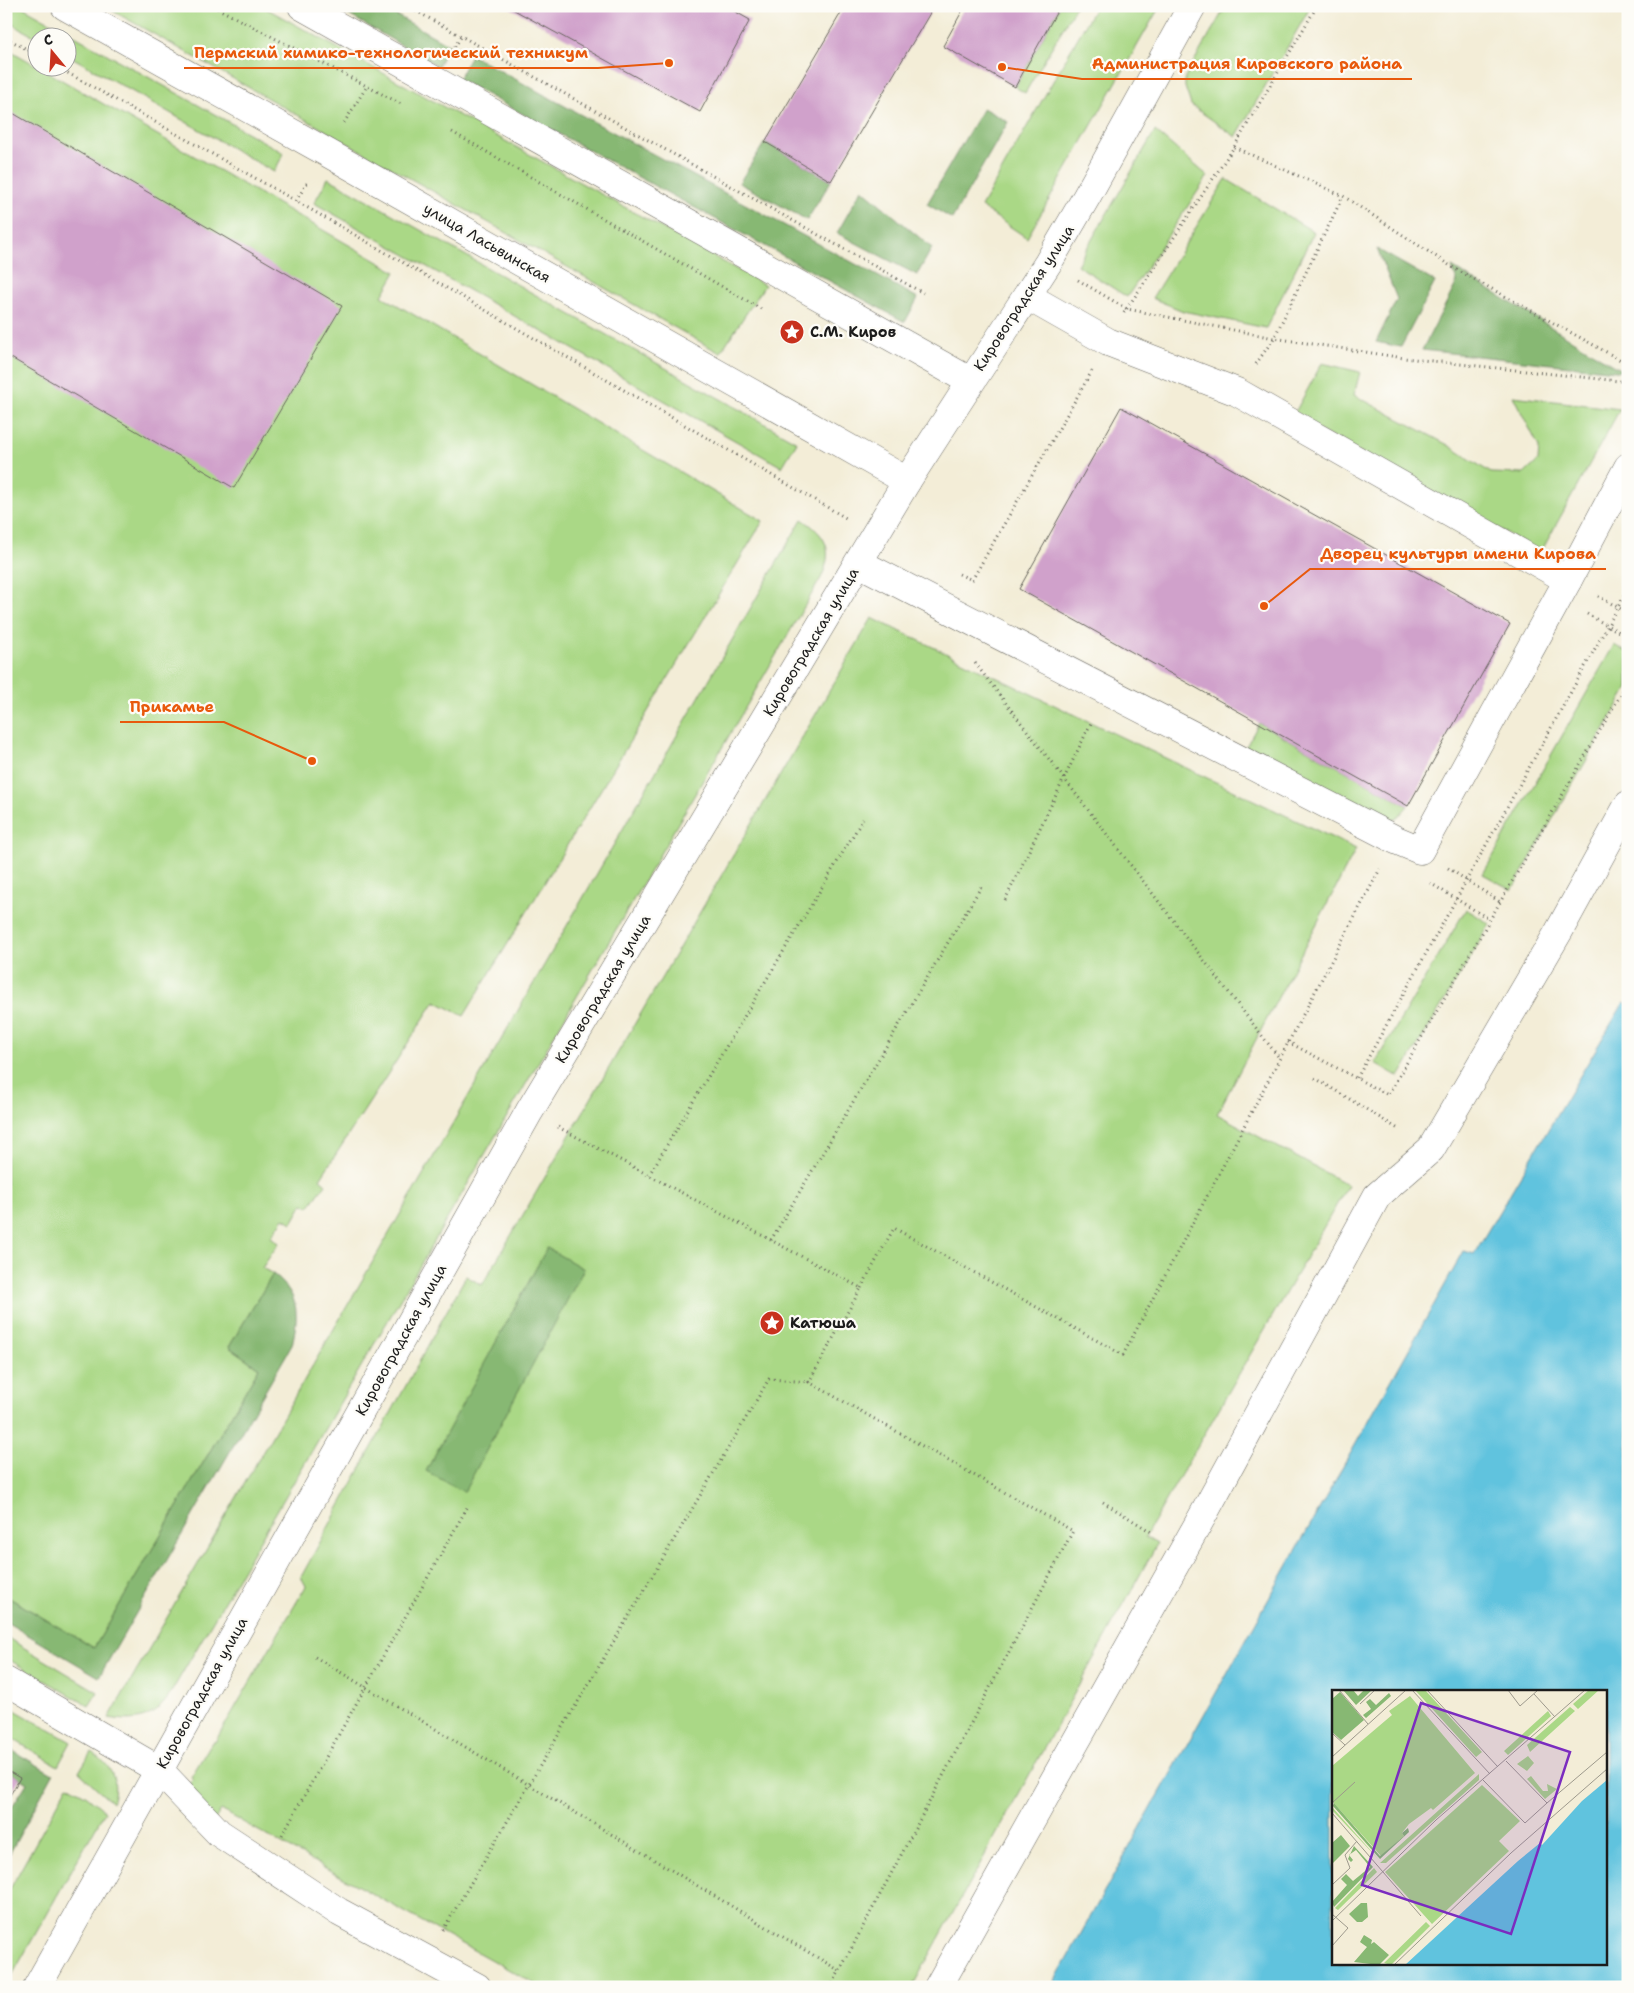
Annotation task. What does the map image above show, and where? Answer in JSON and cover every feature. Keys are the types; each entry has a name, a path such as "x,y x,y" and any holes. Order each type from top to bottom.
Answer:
{"street":[{"name":"улица Ласьвинская","path":"65,6 334,156 907,482"},
{"path":"302,6 970,381"},
{"name":"Кировоградская улица","path":"38,1987 529,1112 907,482 970,381 1027,296 1087,196 1192,6"},
{"path":"1027,296 1108,342 1237,392 1563,589"},
{"path":"859,563 1396,840 1420,850 1628,467"},
{"path":"938,1987 1202,1517 1377,1196 1431,1149 1559,931 1628,806"},
{"path":"6,1681 159,1770 219,1833 339,1912 477,1987"}],"path":[{"path":"213,6 406,106"},
{"path":"407,6 923,293"},
{"path":"1108,342 1127,309 1234,147 1317,6"},
{"path":"6,38 28,50"},
{"path":"77,78 305,206 876,535"},
{"path":"448,130 763,310"},
{"path":"1234,147 1343,196 1452,267 1628,364"},
{"path":"1237,392 1274,338 1343,196"},
{"path":"1071,276 1127,309 1274,338 1404,358 1628,382"},
{"path":"958,573 972,580 1093,370"},
{"path":"1563,589 1607,626 1628,637"},
{"path":"1356,1078 1628,589"},
{"path":"970,656 1280,1059"},
{"path":"1288,1042 1388,1095 1628,682"},
{"path":"1005,900 1106,690"},
{"path":"649,1176 863,819"},
{"path":"809,1382 894,1228 1123,1354 1396,840"},
{"path":"1420,850 1500,902"},
{"path":"1425,880 1490,919"},
{"path":"771,1240 981,887"},
{"path":"1315,1078 1400,1130 1405,1122"},
{"path":"529,1112 861,1288"},
{"path":"426,1959 768,1379 809,1382 1073,1531 832,1987"},
{"path":"1103,1502 1155,1534"},
{"path":"266,1864 468,1506"},
{"path":"315,1657 840,1971"}],"green space":[{"path":"6,6 21,6 60,28 28,28 28,33 6,21"},
{"path":"104,6 262,6 765,285 720,353"},
{"path":"333,6 380,6 449,45 438,66"},
{"path":"1060,6 1076,6 1025,93 1015,87"},
{"path":"1096,6 1160,6 1027,238 981,207"},
{"path":"1226,6 1311,6 1236,137 1191,105 1185,87 1185,77"},
{"path":"78,38 284,153 274,172 78,61"},
{"path":"6,48 28,61 28,78 58,78 396,272 382,296 763,521 464,1016 435,1001 320,1179 326,1184 309,1207 303,1204 292,1223 284,1218 271,1237 279,1243 262,1268 273,1274 229,1347 259,1368 94,1648 6,1596"},
{"path":"471,55 918,298 905,322 458,79"},
{"path":"983,108 1008,122 952,219 927,204"},
{"path":"1155,131 1208,176 1127,297 1077,265"},
{"path":"765,142 831,181 807,220 739,183"},
{"path":"328,178 797,442 782,467 314,203"},
{"path":"1226,179 1314,232 1266,328 1183,311 1152,298"},
{"path":"862,189 932,248 917,275 837,233"},
{"path":"1377,249 1435,282 1401,347 1376,342 1397,299"},
{"path":"1452,267 1625,372 1422,350 1457,282"},
{"path":"1322,363 1360,372 1354,395 1448,445 1491,473 1524,474 1538,461 1539,447 1513,396 1620,409 1541,552 1293,416"},
{"path":"802,519 817,531 826,544 827,559 821,578 169,1696 157,1710 143,1718 127,1720 109,1718"},
{"path":"872,618 1356,849 1217,1114 1348,1185 1145,1537 1157,1544 912,1987 540,1987 221,1810 214,1821 186,1790 193,1779 191,1777 212,1742 215,1742 306,1586 301,1577 466,1276 482,1285"},
{"path":"1614,645 1628,653 1628,688 1512,890 1483,874"},
{"path":"1259,723 1408,806 1396,819 1387,822 1243,752"},
{"path":"1466,909 1490,924 1399,1077 1375,1063"},
{"path":"547,1248 584,1269 464,1492 426,1471"},
{"path":"273,1274 282,1282 293,1298 296,1324 292,1345 99,1677 6,1622 6,1596 94,1648 259,1368 229,1347"},
{"path":"6,1637 98,1692 89,1706 6,1658"},
{"path":"6,1705 71,1742 58,1766 6,1735"},
{"path":"6,1747 53,1774 6,1860 6,1816 27,1783 6,1770"},
{"path":"91,1752 98,1756 112,1773 115,1787 112,1802 79,1772"},
{"path":"68,1785 87,1796 105,1811 6,1986 6,1896"}],"water":[{"path":"1624,1002 1628,1004 1628,1987 1051,1987 1464,1251 1474,1254"}],"building":[{"path":"507,6 725,6 750,20 700,112"},
{"path":"845,6 918,6 930,13 831,181 765,142"},
{"path":"965,6 1060,6 1015,87 943,46"},
{"path":"6,109 342,306 234,488 6,355"},
{"path":"1121,407 1510,624 1408,806 1019,589"},
{"path":"6,1770 20,1778 6,1802"}],"place":[{"name":"Пермский химико-технологический техникум","path":"669,63"},
{"name":"Администрация Кировского района","path":"1002,67"},
{"name":"С.М. Киров","path":"792,332"},
{"name":"Дворец культуры имени Кирова","path":"1264,606"},
{"name":"Прикамье","path":"312,761"},
{"name":"Катюша","path":"772,1323"}]}
